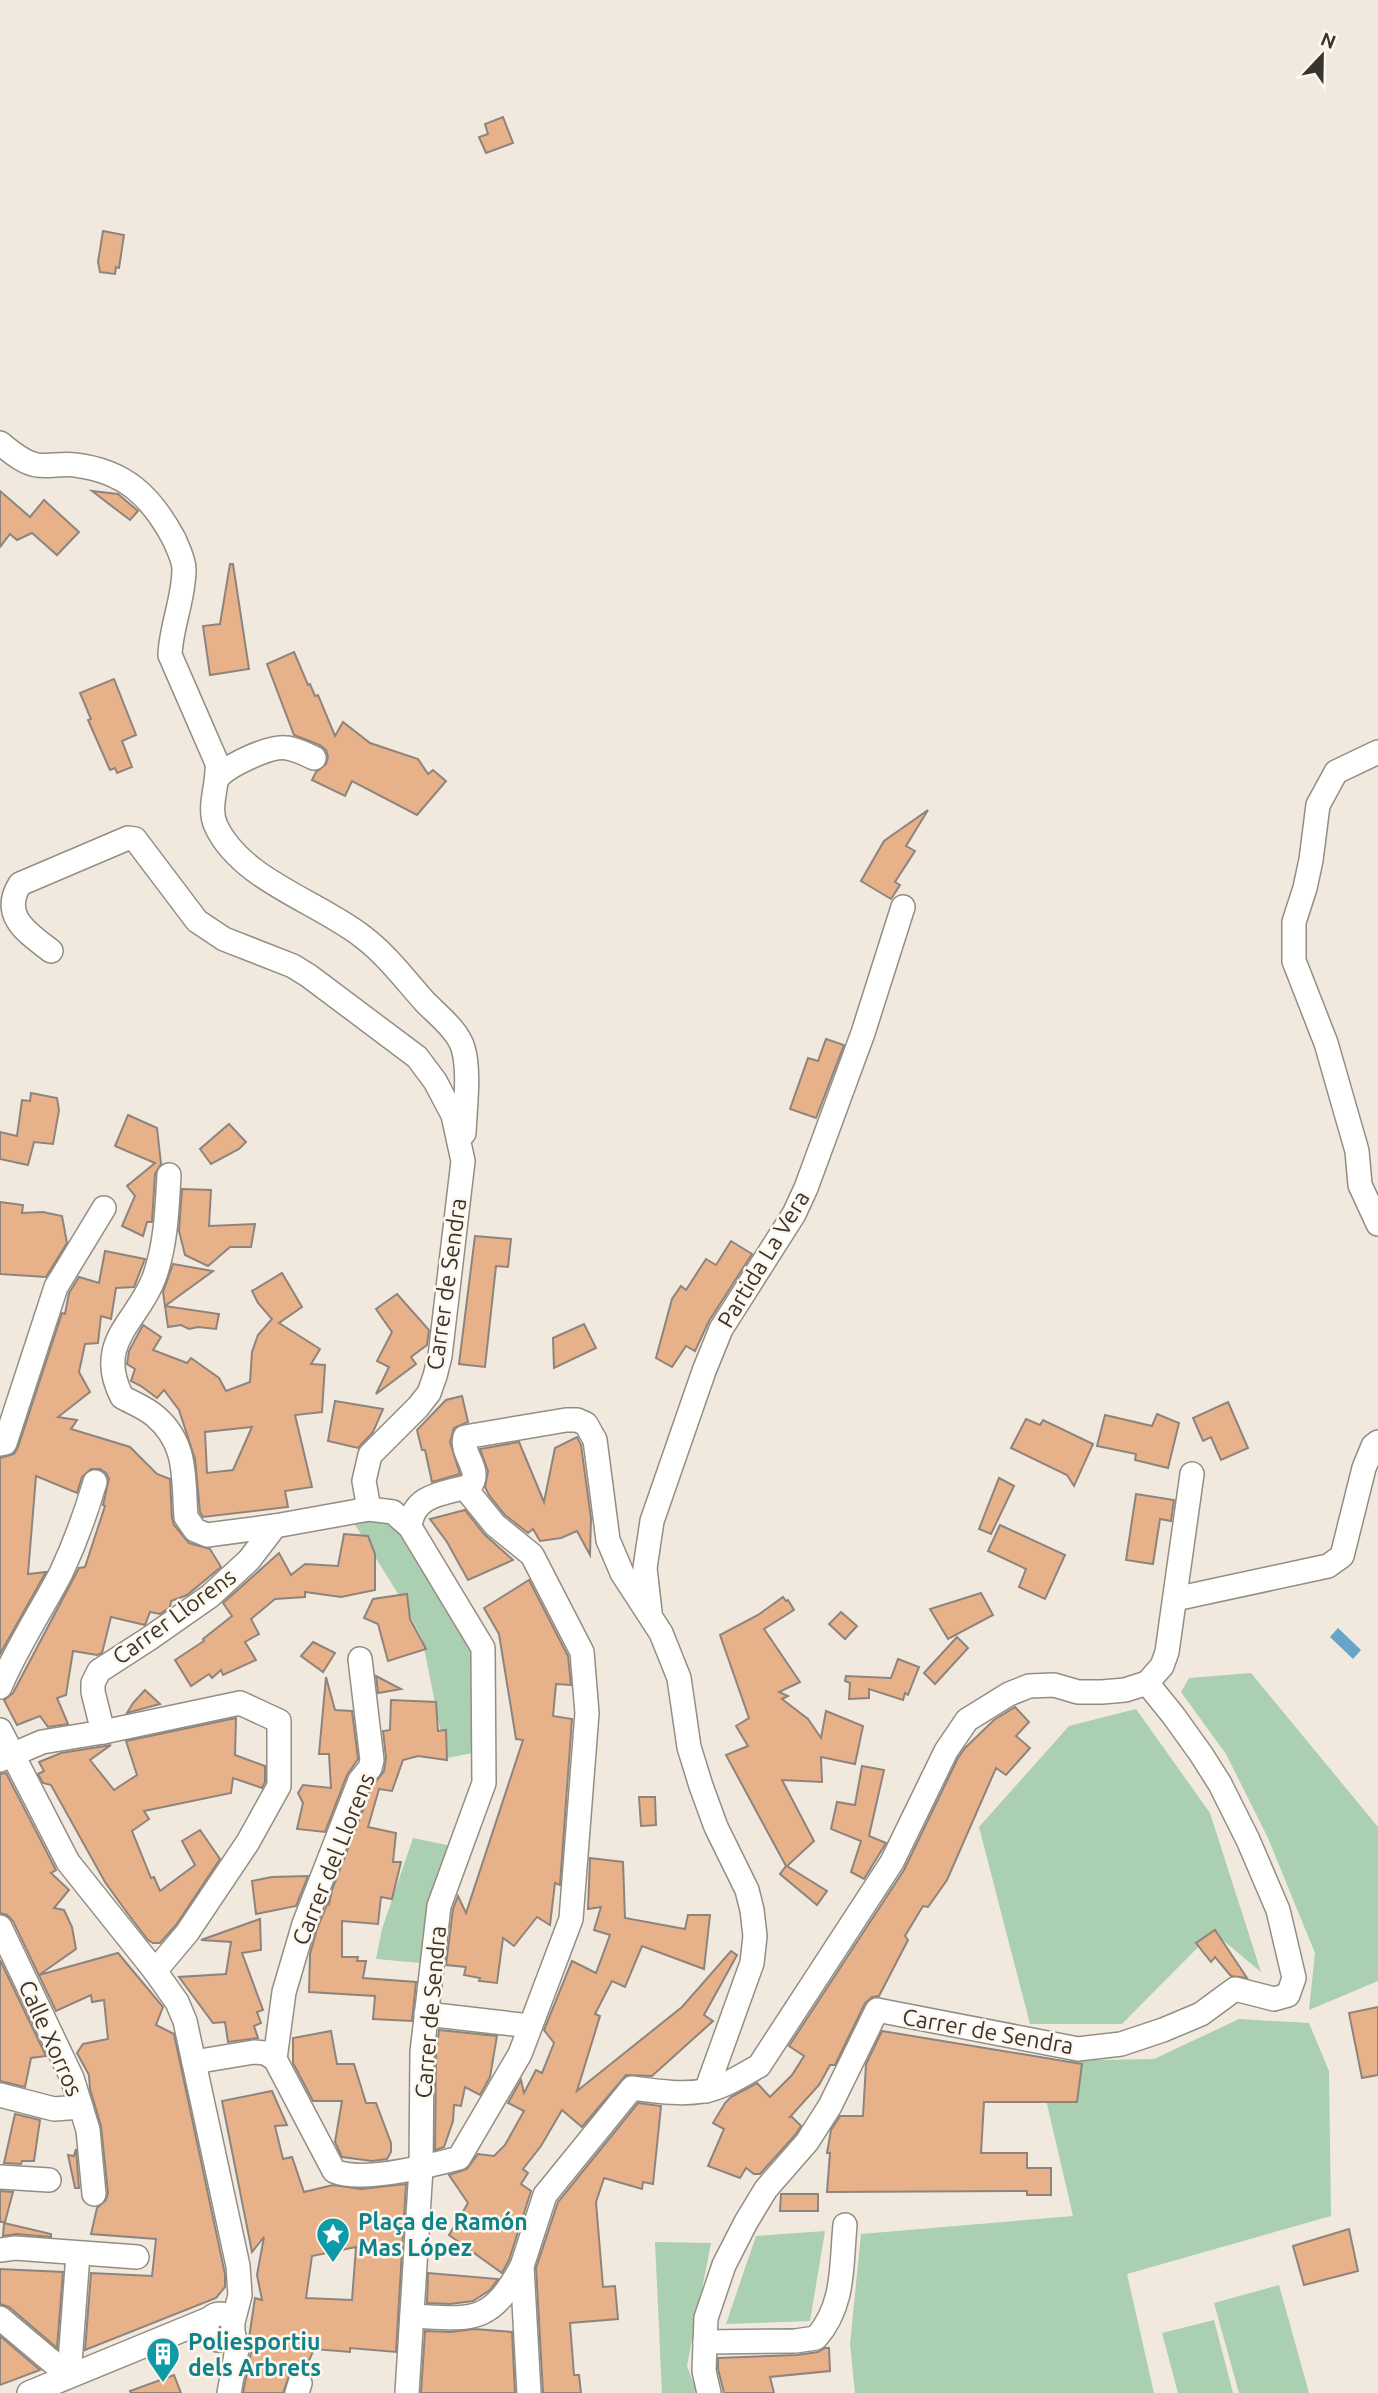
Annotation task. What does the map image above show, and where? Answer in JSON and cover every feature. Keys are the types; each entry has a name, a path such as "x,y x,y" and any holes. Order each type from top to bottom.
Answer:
{"street":[{"name":"Carrer de Sendra","path":"0,443 35,465 76,465 121,480 138,489 166,524 184,566 181,594 170,639 170,655 217,764 219,776 213,810 215,825 238,857 287,891 339,919 366,939 449,1027 463,1046 466,1066 463,1161 440,1356 429,1393 370,1455 364,1481 369,1509"},
{"path":"219,776 227,769 278,747 293,749 314,758"},
{"path":"1378,752 1336,772 1318,805 1309,869 1294,922 1294,961 1326,1043 1357,1151 1360,1185 1378,1224"},
{"name":"Carrer de Sendra","path":"51,951 22,928 12,915 13,893 20,884 128,838 135,839 197,921 225,939 293,966 418,1057 435,1081 453,1115 463,1161"},
{"name":"Partida La Vera","path":"650,1615 645,1568 652,1521 704,1371 721,1329 794,1214 806,1188 863,1033 903,907"},
{"name":"Carrer Llorens","path":"169,1175 167,1217 153,1280 116,1343 113,1370 117,1386 122,1396 154,1415 176,1441 181,1455 186,1517 195,1530 207,1535 275,1526"},
{"path":"0,1444 5,1443 56,1287 104,1209"},
{"path":"275,1526 369,1509 393,1513 411,1527 415,1507 423,1500 470,1486 475,1477 463,1446 465,1437 566,1420 577,1420 586,1424 595,1440 599,1457 608,1540 622,1573 661,1633 679,1678 693,1760 716,1827 747,1890 755,1936 751,1963 706,2091"},
{"path":"1175,1599 1328,1566 1342,1556 1364,1468 1373,1446 1378,1442"},
{"path":"412,2316 466,2319 487,2311 507,2294 522,2266 545,2195 632,2088 681,2093 706,2091 759,2066 892,1862 946,1751 967,1720 1009,1694 1029,1686 1054,1685 1078,1692 1102,1692 1125,1690 1147,1683 1162,1666 1167,1652 1192,1474"},
{"path":"0,1687 12,1659 61,1573 81,1527 95,1482"},
{"path":"194,2062 254,2052 265,2053 275,2059 334,2171 345,2176 421,2168 459,2158 520,2054 571,1919 587,1713 582,1652 532,1555 495,1525 464,1488"},
{"name":"Carrer Llorens","path":"103,1732 93,1692 93,1683 99,1671 210,1596 249,1560 275,1526"},
{"name":"Carrer de Sendra","path":"407,2393 421,2168 422,2052 439,1906 484,1783 483,1648 411,1527"},
{"name":"Carrer del Llorens","path":"275,2059 284,1992 304,1924 360,1780 370,1768 372,1760 360,1659"},
{"name":"Carrer de Sendra","path":"709,2393 704,2371 706,2318 724,2265 766,2189 807,2142 830,2106 877,2010 1078,2049 1121,2044 1163,2030 1201,2014 1235,1989 1274,1999 1288,1995 1294,1978 1278,1910 1248,1840 1220,1784 1201,1754 1147,1683"},
{"path":"6,1758 42,1742 240,1703 279,1721 279,1786 248,1842 187,1933 155,1971"},
{"path":"0,1730 6,1758 68,1862 155,1971 181,2011 238,2266 240,2295 220,2330 223,2393"},
{"name":"Calle Xorros","path":"0,1927 72,2078 88,2130 94,2194"},
{"path":"426,2014 530,2026"},
{"path":"0,2095 54,2109 81,2107"},
{"path":"0,2177 49,2180"},
{"path":"705,2342 795,2341 816,2338 829,2323 838,2301 845,2225"},
{"path":"0,2250 15,2248 137,2257"},
{"path":"69,2376 78,2254"},
{"path":"522,2266 529,2393"},
{"path":"0,2318 69,2376"},
{"path":"29,2393 161,2337 220,2330"},
{"path":"220,2330 237,2349 229,2393"}],"green space":[{"path":"347,1512 393,1512 483,1648 484,1751 446,1758 422,1638"},
{"path":"1251,1673 1378,1827 1378,1981 1309,2010 1315,1953 1268,1838 1226,1754 1181,1692 1189,1678"},
{"path":"1136,1709 1210,1813 1261,1972 1213,1932 1122,2024 1030,2024 979,1827 1069,1726"},
{"path":"413,1838 461,1848 433,1964 376,1959 382,1929"},
{"path":"1239,2019 1309,2023 1329,2071 1331,2216 1127,2274 1154,2393 855,2393 850,2344 861,2234 1073,2216 1037,2061 1154,2059"},
{"path":"825,2231 810,2321 726,2324 756,2236"},
{"path":"655,2242 711,2243 687,2366 697,2393 662,2393"},
{"path":"1279,2285 1309,2393 1239,2393 1214,2303"},
{"path":"1214,2320 1233,2393 1178,2393 1162,2333"}],"water":[{"path":"1338,1628 1361,1650 1353,1659 1330,1637"}],"building":[{"path":"503,117 513,143 486,153 479,137 488,134 485,124"},
{"path":"103,231 124,235 119,268 116,267 115,274 100,272 98,262"},
{"path":"0,491 30,517 44,500 79,532 57,555 32,533 17,540 10,534 0,547"},
{"path":"92,491 118,494 138,511 130,520"},
{"path":"230,564 233,564 249,669 210,675 203,626 220,624"},
{"path":"294,652 308,685 310,684 315,696 318,695 335,736 343,722 370,743 418,759 428,774 433,770 446,781 417,815 352,781 345,796 312,780 316,772 326,764 326,750 294,735 267,664"},
{"path":"114,679 136,735 122,741 132,767 117,773 115,768 110,770 88,720 91,719 80,693"},
{"path":"928,810 906,846 915,851 895,882 900,885 891,899 861,881 884,841"},
{"path":"826,1039 844,1045 816,1118 790,1109 808,1058 818,1061"},
{"path":"31,1093 57,1098 59,1110 53,1144 34,1142 28,1165 0,1159 0,1132 17,1136 22,1100 30,1101"},
{"path":"128,1115 157,1128 161,1164 155,1174 152,1222 147,1222 143,1236 122,1226 135,1196 127,1186 155,1163 115,1146"},
{"path":"229,1124 246,1142 239,1149 211,1164 200,1149"},
{"path":"182,1189 211,1190 209,1226 255,1224 251,1247 230,1247 208,1266 185,1255 179,1231"},
{"path":"0,1202 23,1205 22,1213 43,1212 62,1216 67,1243 46,1277 0,1274"},
{"path":"475,1236 511,1239 508,1267 496,1266 485,1367 459,1364"},
{"path":"731,1241 752,1254 709,1321 695,1351 686,1346 672,1367 656,1358 672,1299 681,1286 686,1290 706,1259 716,1265"},
{"path":"105,1251 145,1259 134,1287 116,1288 111,1319 101,1316 98,1343 85,1344 79,1372 90,1392 58,1417 77,1420 71,1429 130,1447 157,1474 170,1479 174,1525 189,1543 210,1549 221,1567 187,1595 171,1601 170,1607 160,1614 150,1612 145,1625 111,1617 102,1653 97,1655 73,1651 66,1695 57,1698 68,1724 48,1727 40,1716 17,1725 4,1700 13,1693 79,1568 85,1567 105,1506 103,1505 109,1479 100,1469 91,1469 82,1477 77,1493 36,1476 28,1574 46,1572 0,1654 0,1458 14,1454 18,1447 62,1313 65,1314 69,1293 79,1277 99,1283"},
{"path":"173,1264 213,1271 165,1306 163,1292"},
{"path":"282,1273 302,1307 279,1323 320,1349 311,1364 325,1365 322,1412 295,1415 312,1487 285,1491 288,1507 203,1517 200,1512 195,1459 179,1410 164,1390 157,1398 131,1381 135,1369 127,1364 129,1351 143,1325 161,1337 153,1350 187,1363 191,1358 219,1378 226,1391 250,1382 252,1352 258,1335 272,1319 252,1291","holes":["252,1427 233,1470 207,1473 205,1432"]},
{"path":"397,1294 429,1330 427,1345 411,1357 416,1364 376,1394 389,1367 377,1361 392,1332 376,1309"},
{"path":"165,1306 219,1314 216,1329 189,1329 181,1325 168,1327"},
{"path":"584,1324 596,1348 554,1368 553,1338"},
{"path":"462,1396 468,1422 454,1428 450,1442 460,1474 432,1482 425,1450 422,1450 417,1430 446,1400"},
{"path":"335,1401 383,1409 373,1432 358,1448 328,1441"},
{"path":"1228,1402 1248,1448 1221,1460 1211,1437 1203,1441 1193,1418"},
{"path":"1157,1414 1179,1423 1168,1468 1135,1460 1136,1454 1097,1446 1105,1415 1152,1426"},
{"path":"1026,1419 1040,1425 1043,1420 1093,1444 1074,1486 1067,1475 1011,1448"},
{"path":"577,1437 581,1445 591,1518 590,1555 577,1531 561,1538 540,1541 533,1529 528,1533 505,1515 485,1487 488,1471 480,1449 519,1442 544,1502 555,1448"},
{"path":"999,1478 1014,1486 991,1534 979,1529"},
{"path":"1136,1494 1174,1500 1171,1521 1160,1519 1153,1564 1126,1560"},
{"path":"465,1510 484,1534 513,1560 468,1580 447,1542 430,1519"},
{"path":"1000,1525 1065,1555 1045,1599 1019,1587 1026,1569 988,1551"},
{"path":"344,1534 368,1536 375,1554 375,1590 341,1597 305,1592 305,1597 275,1599 251,1619 259,1634 245,1642 256,1660 223,1675 221,1670 212,1678 209,1674 191,1686 175,1660 204,1641 203,1639 232,1616 223,1603 279,1553 291,1575 305,1564 338,1566"},
{"path":"529,1580 568,1656 571,1685 556,1684 553,1716 572,1719 560,1885 555,1883 550,1925 537,1917 514,1946 503,1938 497,1983 479,1981 480,1978 464,1975 466,1967 446,1965 453,1909 458,1896 466,1913 523,1740 516,1739 499,1634 484,1608"},
{"path":"981,1593 993,1615 948,1639 930,1609"},
{"path":"407,1594 410,1619 426,1649 388,1661 378,1624 364,1618 373,1599"},
{"path":"783,1597 794,1610 764,1629 800,1682 779,1692 788,1696 782,1699 808,1719 821,1738 826,1711 863,1726 855,1764 821,1757 822,1782 782,1780 814,1841 787,1866 827,1891 817,1905 780,1874 786,1866 726,1755 748,1746 736,1726 749,1718 720,1635 758,1615"},
{"path":"841,1612 857,1626 845,1639 829,1624"},
{"path":"957,1637 968,1648 935,1684 924,1673"},
{"path":"313,1642 335,1653 323,1672 301,1656"},
{"path":"898,1659 919,1667 908,1695 905,1693 903,1700 869,1689 869,1698 849,1699 850,1683 845,1681 846,1676 891,1678"},
{"path":"376,1676 401,1689 378,1693"},
{"path":"326,1677 335,1710 352,1711 358,1759 347,1775 325,1832 297,1829 303,1803 298,1793 303,1785 331,1788 329,1754 319,1754"},
{"path":"145,1690 160,1704 127,1713 133,1703"},
{"path":"391,1700 436,1702 438,1731 446,1730 447,1760 418,1756 403,1760 392,1791 379,1789 368,1827 396,1833 393,1862 401,1862 392,1899 381,1897 378,1924 342,1921 342,1957 358,1957 357,1961 366,1961 363,1978 416,1982 412,2021 373,2019 375,1996 309,1992 310,1954 317,1929 328,1902 329,1904 372,1787 384,1771 386,1758 383,1731 390,1730"},
{"path":"1015,1707 1029,1722 1016,1736 1030,1748 1006,1775 996,1768 947,1880 928,1907 923,1906 905,1936 908,1940 879,1996 872,1997 865,2003 835,2065 830,2065 819,2085 790,2117 801,2126 796,2134 760,2174 754,2174 746,2168 740,2178 708,2166 724,2129 713,2123 725,2103 757,2083 770,2097 792,2075 804,2056 789,2046 904,1870 958,1758 994,1720"},
{"path":"236,1718 235,1755 265,1766 265,1782 262,1788 233,1778 231,1793 144,1811 149,1819 132,1831 151,1878 154,1877 160,1891 195,1865 182,1841 200,1830 220,1859 176,1925 160,1943 153,1943 105,1882 51,1785 43,1783 38,1774 44,1771 39,1762 61,1753 111,1745 90,1760 114,1790 137,1775 126,1741"},
{"path":"862,1766 884,1770 869,1836 886,1843 864,1879 851,1872 861,1841 831,1829 837,1802 855,1805"},
{"path":"6,1773 56,1870 51,1873 69,1890 54,1908 64,1910 72,1927 76,1949 39,1975 118,1953 163,2007 156,2025 174,2034 225,2274 225,2287 216,2298 85,2350 91,2273 152,2276 156,2239 91,2234 97,2208 106,2200 108,2193 101,2126 90,2089 89,2075 77,2053 83,2044 108,2039 104,2000 92,2002 91,1995 56,2011 13,1921 0,1913 0,1774"},
{"path":"639,1797 655,1797 656,1825 641,1826"},
{"path":"590,1858 623,1862 625,1918 685,1929 688,1915 710,1915 704,1969 642,1946 625,1987 612,1981 595,2014 600,2016 577,2091 682,2007 731,1951 737,1955 704,2015 713,2021 652,2076 626,2075 582,2127 562,2110 541,2146 523,2169 528,2173 521,2184 531,2191 509,2260 502,2273 449,2235 468,2203 449,2175 467,2169 478,2154 494,2156 505,2145 524,2111 508,2103 521,2080 524,2093 536,2070 542,2073 554,2043 544,2030 572,1961 596,1973 610,1935 594,1930 601,1907 588,1909"},
{"path":"308,1876 296,1906 256,1914 252,1881 272,1877"},
{"path":"260,1919 261,1950 242,1953 263,2010 257,2012 261,2023 254,2026 258,2038 228,2042 225,2022 213,2023 179,1977 226,1974 231,1942 201,1940"},
{"path":"1215,1930 1247,1978 1231,1976 1215,1957 1211,1962 1196,1943"},
{"path":"0,1960 46,2056 31,2058 25,2087 0,2081"},
{"path":"1378,2007 1378,2075 1362,2078 1349,2013"},
{"path":"439,2030 497,2036 490,2077 480,2095 465,2087 461,2106 454,2105 453,2121 444,2147 435,2150 436,2053"},
{"path":"331,2031 337,2064 354,2064 366,2103 376,2103 391,2143 391,2152 387,2159 372,2161 342,2157 335,2142 342,2101 313,2101 293,2063 293,2038"},
{"path":"882,2031 1082,2064 1077,2102 984,2102 981,2153 1027,2153 1027,2168 1051,2168 1051,2195 1027,2195 1027,2191 827,2192 830,2153 827,2153 831,2130 840,2116 863,2116 866,2064"},
{"path":"272,2091 287,2125 275,2126 283,2159 292,2157 304,2192 333,2185 361,2189 406,2184 396,2352 350,2348 350,2352 314,2349 305,2370 297,2369 290,2373 283,2393 243,2393 251,2352 249,2338 255,2298 262,2300 257,2275 264,2237 252,2252 222,2101","holes":["356,2247 352,2300 306,2298 312,2256"]},
{"path":"638,2103 661,2106 653,2184 643,2182 642,2189 604,2178 596,2202 603,2287 615,2286 618,2319 570,2323 574,2375 579,2375 581,2393 543,2393 536,2268 558,2202"},
{"path":"15,2114 40,2120 34,2161 22,2161 21,2164 4,2163"},
{"path":"76,2149 79,2188 75,2188 68,2155 74,2156"},
{"path":"0,2191 13,2192 5,2222 0,2222"},
{"path":"781,2194 818,2194 818,2211 780,2211"},
{"path":"4,2223 51,2234 51,2237 16,2234 3,2236"},
{"path":"1349,2229 1358,2271 1304,2285 1293,2246"},
{"path":"0,2269 63,2272 57,2348 9,2307 0,2304"},
{"path":"428,2273 498,2279 490,2290 473,2301 427,2303"},
{"path":"474,2329 512,2332 515,2393 421,2393 425,2331"},
{"path":"0,2336 40,2370 0,2385"},
{"path":"829,2348 830,2371 770,2377 774,2393 724,2393 718,2358 797,2355 818,2352"},
{"name":"Poliesportiu dels Arbrets","path":"174,2375 181,2393 130,2391"}],"place":[{"name":"Plaça de Ramón Mas López","path":"333,2264"},
{"name":"Poliesportiu dels Arbrets","path":"163,2384"}]}
